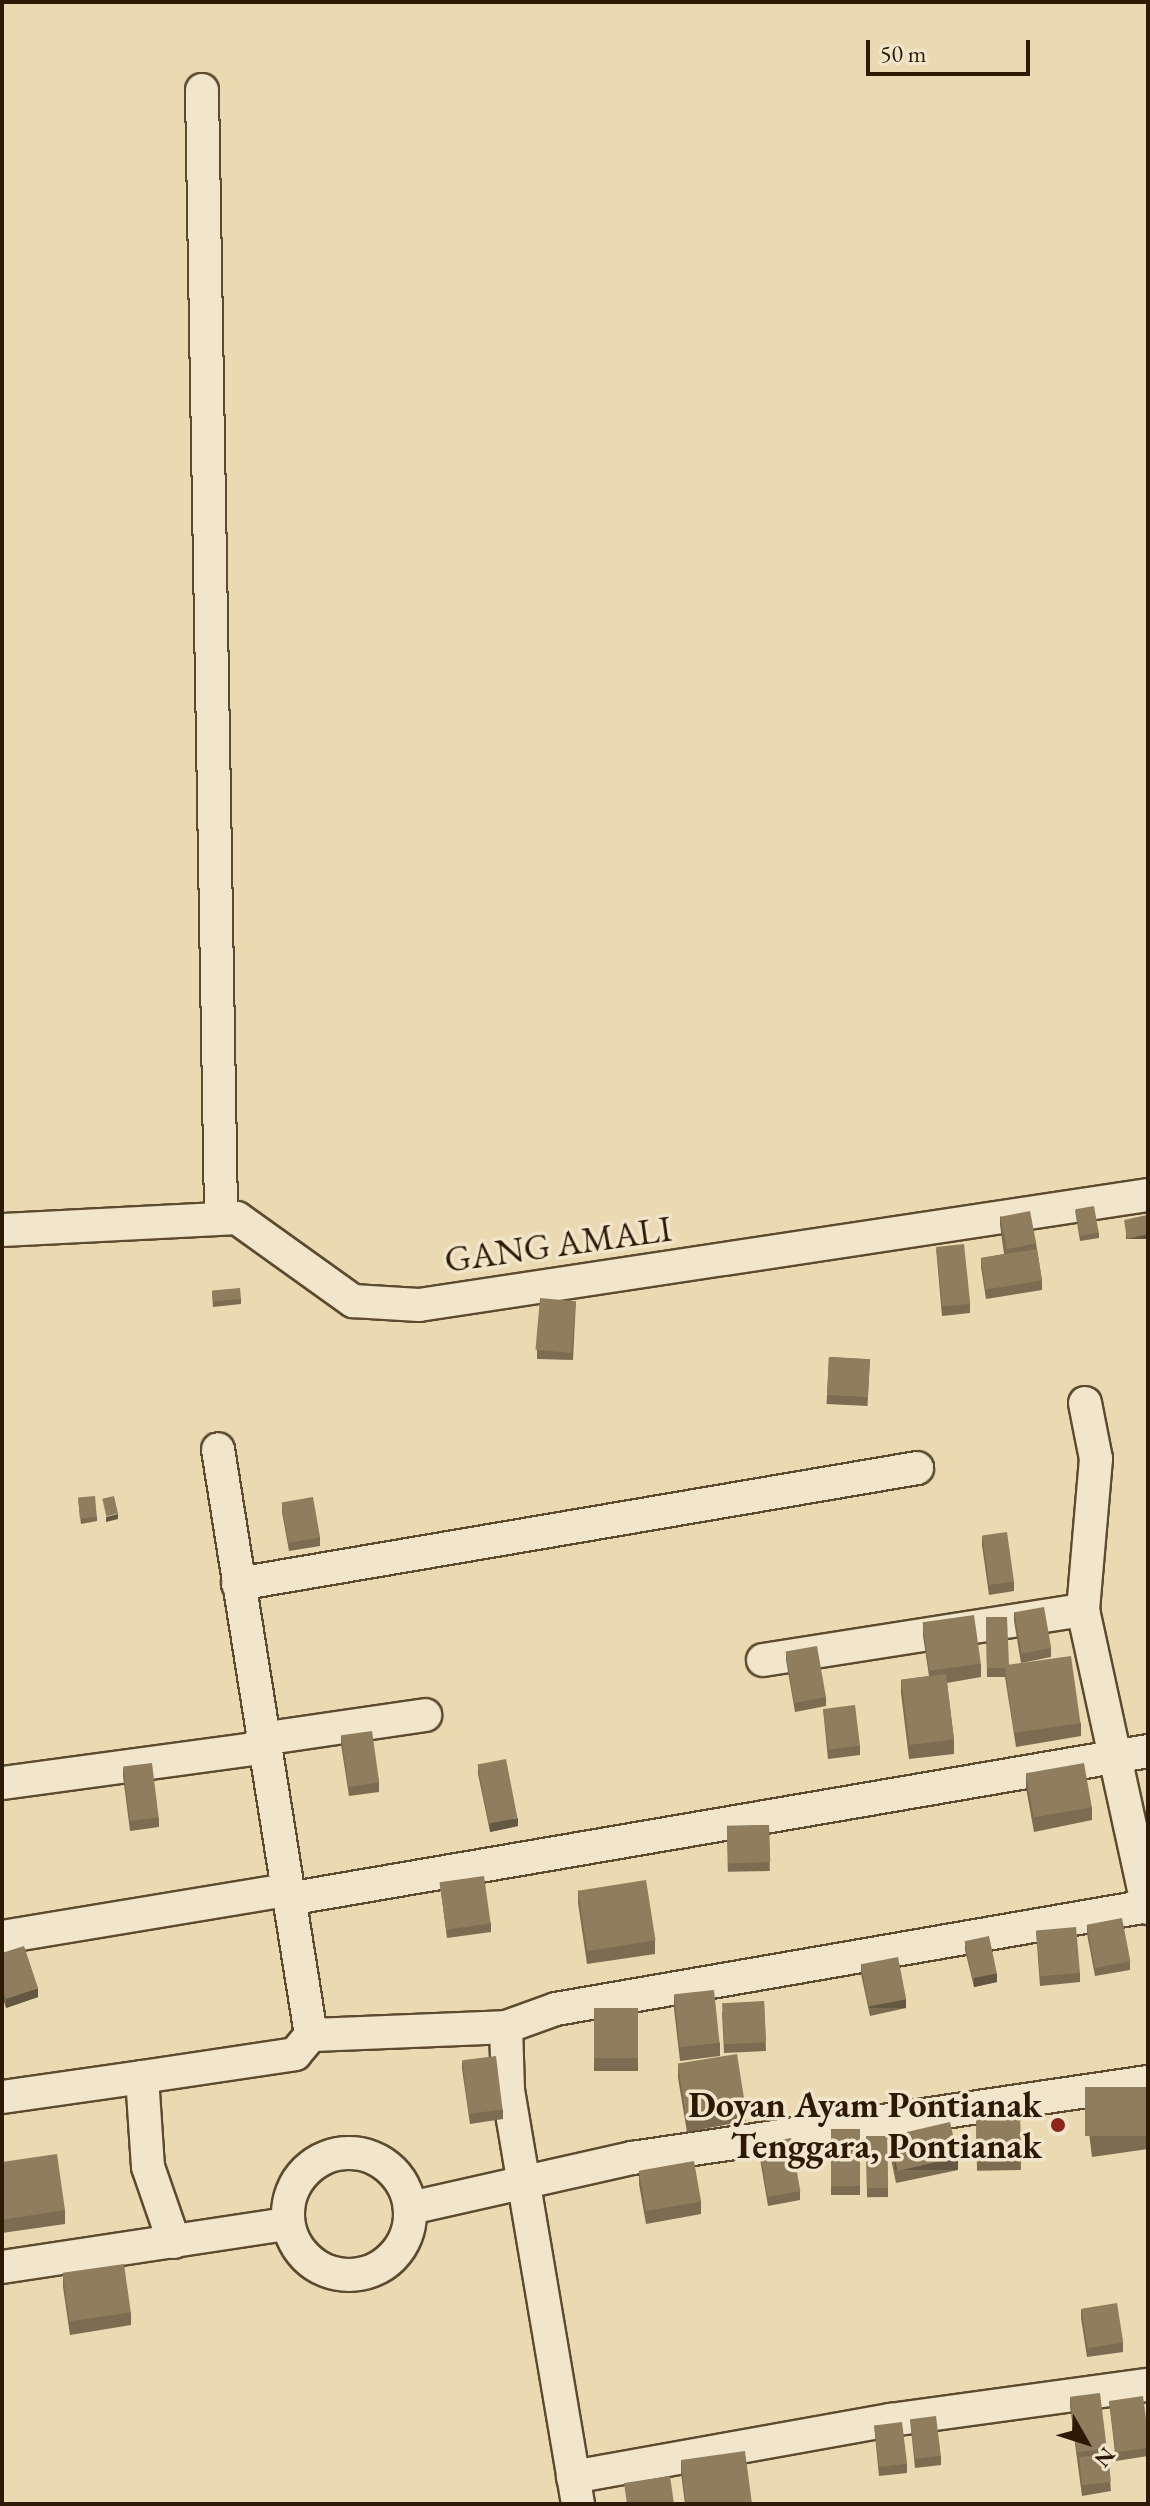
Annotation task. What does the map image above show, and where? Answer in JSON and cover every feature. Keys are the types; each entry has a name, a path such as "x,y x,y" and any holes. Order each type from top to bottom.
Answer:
{"street":[{"path":"202,90 221,1215"},
{"name":"GANG AMALI","path":"2,1230 221,1215 237,1218 353,1301 419,1305 1148,1195"},
{"path":"2,2097 295,2054 311,2035 506,2027 556,2009 1148,1907 1083,1610 1096,1459 1085,1403"},
{"path":"218,1449 261,1744 311,2035"},
{"path":"238,1584 917,1468"},
{"path":"763,1660 1083,1610"},
{"path":"2,1783 261,1744 425,1715"},
{"path":"2,1937 288,1895 1148,1751"},
{"path":"506,2027 501,2040 576,2491 891,2420 1148,2385"},
{"path":"142,2077 148,2167 174,2242"},
{"path":"410,2208 526,2179 1148,2082"},
{"path":"341,2152 388,2165 410,2208 397,2253 356,2275 311,2264 287,2224 299,2177 341,2152"},
{"path":"2,2267 287,2224"}],"building":[{"path":"1094,1206 1099,1233 1080,1236 1075,1209"},
{"path":"1030,1211 1036,1243 1007,1249 1001,1217"},
{"path":"1147,1215 1148,1234 1127,1239 1124,1220"},
{"path":"964,1244 970,1304 942,1307 936,1247"},
{"path":"1037,1249 1042,1281 986,1290 981,1258"},
{"path":"240,1288 241,1299 213,1301 212,1290"},
{"path":"540,1298 576,1301 571,1353 535,1350"},
{"path":"829,1357 870,1359 868,1397 827,1395"},
{"path":"95,1496 97,1517 80,1518 78,1497"},
{"path":"114,1496 118,1514 106,1516 102,1499"},
{"path":"313,1497 320,1537 289,1543 281,1503"},
{"path":"1007,1532 1014,1582 989,1585 982,1535"},
{"path":"1044,1607 1051,1648 1022,1654 1014,1612"},
{"path":"974,1615 981,1664 929,1671 923,1622"},
{"path":"986,1617 1007,1617 1009,1666 1006,1668 987,1668"},
{"path":"817,1646 826,1697 795,1703 785,1652"},
{"path":"1071,1656 1080,1723 1014,1733 1005,1665"},
{"path":"946,1674 954,1740 909,1745 901,1679"},
{"path":"855,1705 860,1746 828,1750 823,1709"},
{"path":"372,1731 379,1782 349,1787 341,1735"},
{"path":"506,1759 517,1818 489,1823 478,1765"},
{"path":"152,1763 159,1818 130,1821 123,1767"},
{"path":"1084,1763 1092,1807 1034,1818 1026,1773"},
{"path":"769,1825 770,1862 728,1863 727,1826"},
{"path":"484,1876 491,1924 446,1930 439,1882"},
{"path":"646,1880 656,1940 587,1951 578,1891"},
{"path":"1122,1918 1130,1961 1095,1968 1087,1925"},
{"path":"1076,1927 1080,1973 1040,1976 1036,1930"},
{"path":"989,1936 997,1973 972,1978 965,1941"},
{"path":"24,1946 38,1988 6,1999 2,1987 2,1953"},
{"path":"898,1957 906,1999 869,2006 861,1964"},
{"path":"714,1990 720,2043 680,2047 674,1994"},
{"path":"764,2001 766,2042 724,2044 722,2003"},
{"path":"594,2008 638,2008 638,2058 594,2058"},
{"path":"737,2054 746,2108 686,2118 678,2063"},
{"path":"496,2056 503,2110 469,2114 462,2060"},
{"path":"1085,2087 1148,2087 1148,2136 1085,2136"},
{"path":"1020,2114 1021,2161 977,2162 976,2115"},
{"path":"950,2122 958,2157 898,2171 890,2136"},
{"path":"831,2129 860,2129 860,2186 831,2186"},
{"path":"866,2136 887,2136 888,2188 867,2188"},
{"path":"791,2138 800,2191 768,2197 759,2144"},
{"path":"57,2154 65,2210 2,2220 2,2162"},
{"path":"694,2161 701,2201 646,2211 639,2171"},
{"path":"124,2264 131,2313 69,2321 63,2273"},
{"path":"1117,2303 1123,2343 1088,2348 1081,2309"},
{"path":"1100,2393 1107,2449 1077,2452 1070,2397"},
{"path":"1143,2396 1148,2448 1116,2452 1109,2401"},
{"path":"936,2416 941,2456 915,2459 910,2419"},
{"path":"902,2422 907,2464 879,2467 874,2425"},
{"path":"745,2451 752,2504 686,2504 681,2460"},
{"path":"1108,2454 1111,2482 1082,2485 1079,2457"},
{"path":"670,2476 674,2504 627,2504 624,2483"}],"place":[{"name":"Doyan Ayam Pontianak Tenggara, Pontianak","path":"1058,2125"}]}
